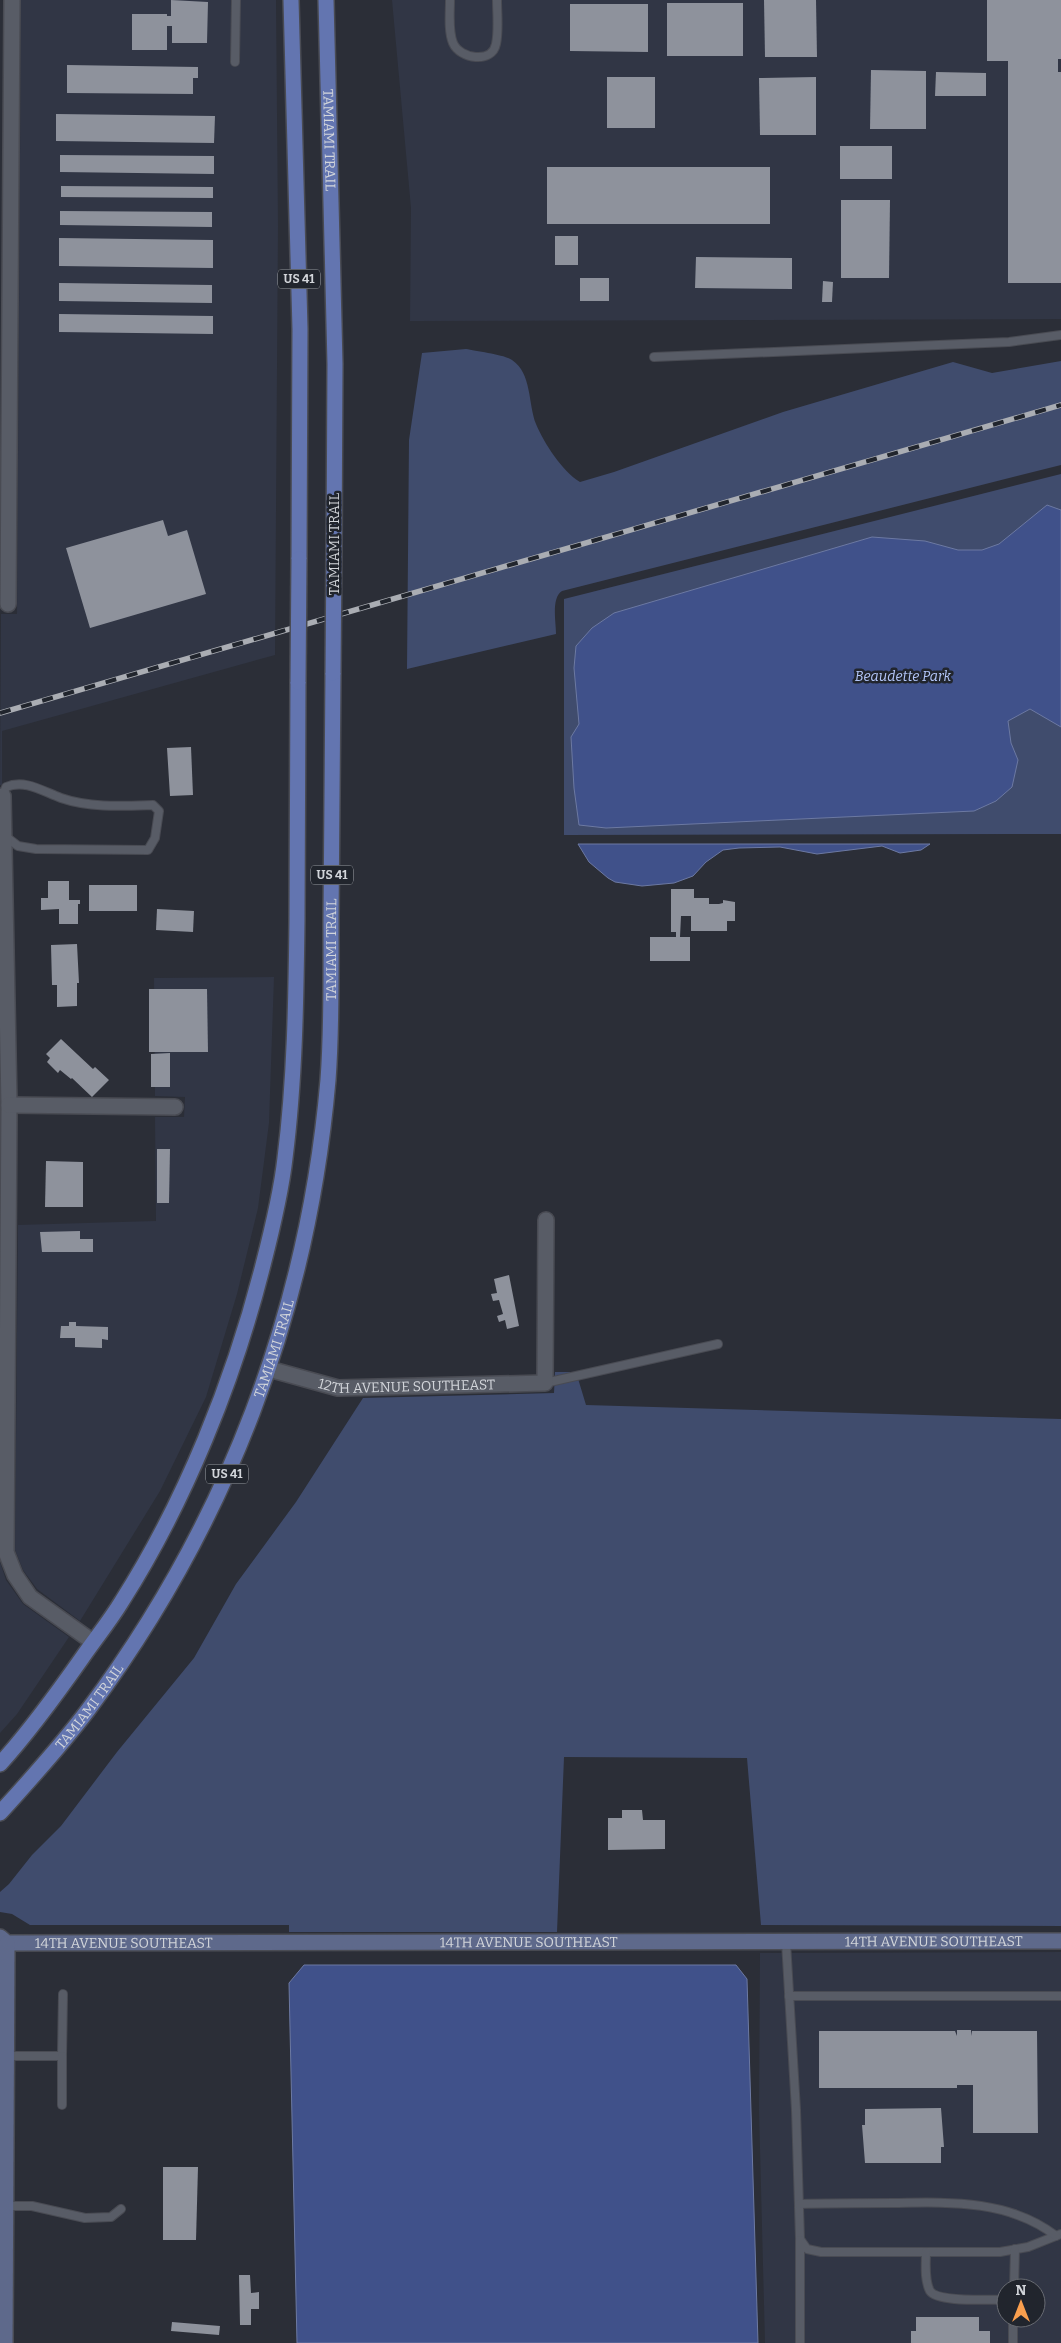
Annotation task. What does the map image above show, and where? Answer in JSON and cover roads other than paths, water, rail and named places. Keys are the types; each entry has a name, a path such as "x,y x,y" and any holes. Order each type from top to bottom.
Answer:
{"main road":[{"name":"US 41","path":"0,1764 52,1701 122,1601 185,1484 236,1360 274,1220 285,1159 296,1006 299,559 299,311 291,0"},
{"name":"TAMIAMI TRAIL","path":"0,1813 42,1767 88,1711 132,1647 174,1578 211,1510 240,1447 269,1369 291,1296 307,1228 319,1154 328,1078 331,981 335,364 326,0"}],"street":[{"path":"8,604 12,0"},
{"path":"1,796 3,835 4,1068 9,1105 6,1552 4,1560 30,1597 93,1642"},
{"path":"9,1105 175,1107"},
{"path":"546,1220 546,1383"},
{"name":"12TH AVENUE SOUTHEAST","path":"269,1369 338,1388 546,1383"},
{"path":"3,1940 6,2056 5,2343"},
{"name":"14TH AVENUE SOUTHEAST","path":"3,1940 1061,1941"}],"lane":[{"path":"235,62 236,0"},
{"path":"450,0 450,31 454,45 460,53 471,57 484,56 492,52 496,44 497,0"},
{"path":"654,357 1009,342 1061,335"},
{"path":"1,796 6,787 23,783 79,803 116,806 153,805 159,811 155,838 148,850 36,849 18,846 3,835"},
{"path":"546,1383 718,1344"},
{"path":"786,1942 799,2204 800,2343"},
{"path":"62,2104 63,1994"},
{"path":"790,1996 1061,1996"},
{"path":"6,2056 62,2056"},
{"path":"799,2204 960,2202 1020,2215 1058,2235"},
{"path":"6,2206 32,2206 85,2218 111,2217 121,2209"},
{"path":"800,2239 807,2249 821,2252 1000,2252 1028,2247 1058,2235"},
{"path":"1014,2278 1015,2249"},
{"path":"926,2252 928,2286 931,2292 941,2298 996,2300"},
{"path":"1013,2343 1014,2328"}],"water":[{"name":"Beaudette Park","path":"1047,505 1061,510 1061,727 1030,709 1008,721 1011,743 1018,760 1012,787 996,801 974,811 606,828 579,825 574,788 571,737 579,724 574,668 576,646 592,628 614,613 872,537 925,541 958,550 982,550 999,544"},
{"path":"578,844 930,844 921,850 900,853 882,846 817,854 780,847 723,850 706,862 693,876 674,883 642,886 615,882 608,878 589,862"},
{"path":"304,1965 736,1965 747,1979 758,2343 297,2343 289,1983"}],"railway":[{"path":"0,713 1061,405"}]}
